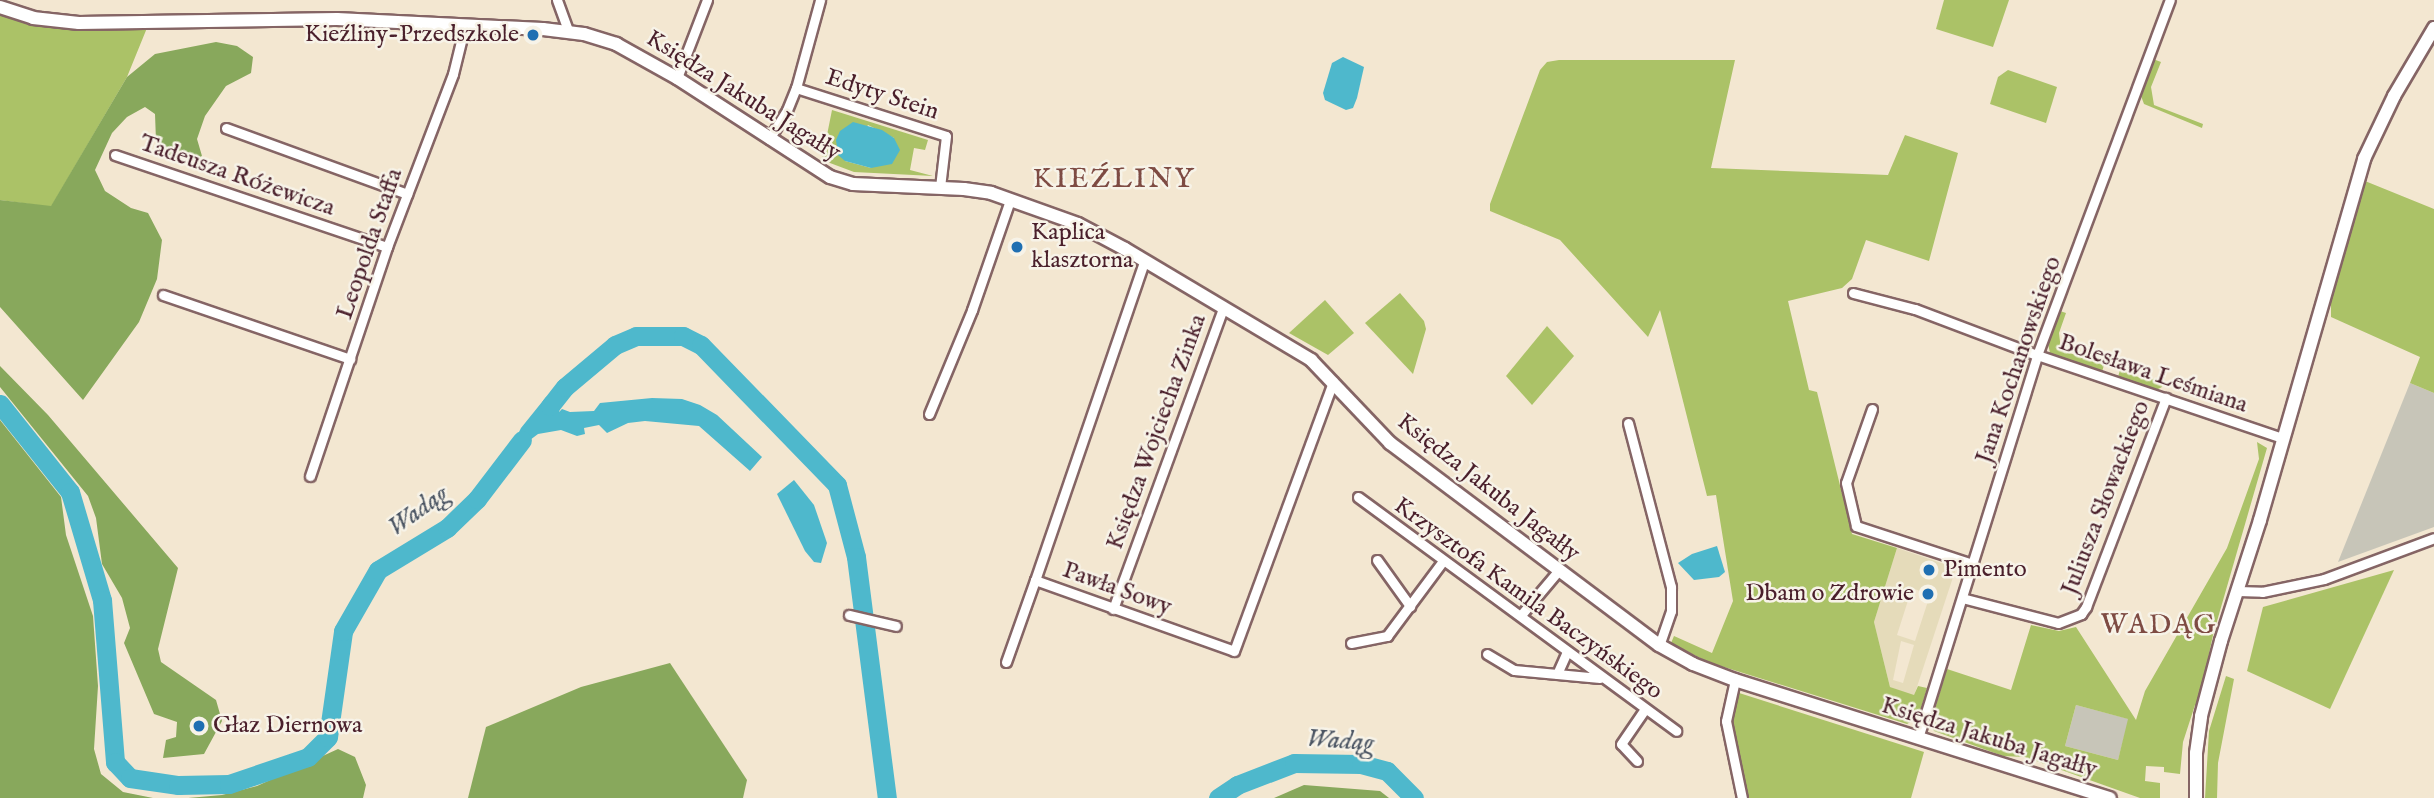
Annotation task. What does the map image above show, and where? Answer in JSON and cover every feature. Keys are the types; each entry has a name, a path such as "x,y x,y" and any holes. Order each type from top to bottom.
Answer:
{"street":[{"path":"556,0 568,31"},
{"path":"677,78 707,0"},
{"name":"Edyty Stein","path":"769,139 787,110 796,88 820,0"},
{"name":"Jana Kochanowskiego","path":"1918,738 2037,355 2170,0"},
{"name":"Księdza Jakuba Jagałły","path":"0,7 33,18 79,23 337,19 568,31 616,44 677,78 830,177 853,184 940,187 991,193 1078,224 1285,342 1311,360 1390,443 1658,645 1693,664 1735,680 2110,798"},
{"name":"Leopolda Staffa","path":"310,476 387,247 453,74 465,25"},
{"path":"2196,798 2196,753 2202,716 2364,159 2394,96 2434,27"},
{"name":"Edyty Stein","path":"796,88 946,136 940,187"},
{"path":"226,128 407,194"},
{"name":"Tadeusza Różewicza","path":"115,155 387,247"},
{"path":"929,414 972,310 1010,200"},
{"name":"Pawła Sowy","path":"1144,262 1035,580 1234,651 1332,382"},
{"name":"Bolesława Leśmiana","path":"1853,293 1915,309 2037,355 2282,438"},
{"path":"163,295 349,359"},
{"name":"Księdza Wojciecha Zinka","path":"1113,609 1223,308"},
{"name":"Juliusza Słowackiego","path":"1962,598 2042,621 2058,623 2081,614 2090,599 2165,398"},
{"path":"1872,409 1846,483 1856,526 1972,564"},
{"path":"1628,423 1671,587 1671,611 1658,645"},
{"name":"Krzysztofa Kamila Baczyńskiego","path":"1358,497 1676,731"},
{"path":"2238,591 2262,592 2324,579 2434,538"},
{"path":"1377,560 1410,606"},
{"path":"1351,643 1387,636 1443,561"},
{"path":"1521,615 1559,570"},
{"path":"1006,662 1035,580"},
{"path":"849,615 895,626"},
{"path":"1557,674 1567,652"},
{"path":"1487,654 1514,670 1602,678"},
{"path":"1735,680 1726,721 1742,798"},
{"path":"1637,761 1621,744 1645,709"}],"shaded area":[{"path":"2410,383 2434,393 2434,527 2338,562"},
{"path":"1897,548 1956,568 1914,696 1890,687 1874,622","holes":["1912,588 1930,595 1915,641 1897,635","1901,641 1914,645 1903,683 1893,680"]},
{"path":"2076,705 2129,719 2118,760 2065,746"}],"green space":[{"path":"1944,0 2009,0 1993,47 1936,29"},
{"path":"0,7 33,18 149,23 127,77 51,207 0,200"},
{"path":"216,42 237,46 253,57 251,73 226,86 205,116 197,139 202,156 191,165 164,157 156,141 155,114 145,107 127,117 112,133 95,170 105,191 131,208 148,213 162,240 157,279 139,322 83,400 0,307 0,200 51,206 127,77 155,54"},
{"path":"2153,59 2161,62 2151,87 2154,105 2203,124 2202,128 2144,104 2141,96"},
{"path":"1735,60 1711,168 1888,175 1905,135 1958,153 1929,261 1866,240 1852,279 1842,288 1788,301 1809,390 1817,392 1852,534 1897,548 1874,622 1890,687 1914,695 1918,686 1927,688 1918,718 1907,724 1708,662 1671,643 1674,636 1712,653 1733,601 1716,495 1707,496 1660,310 1648,337 1560,240 1490,211 1490,204 1540,70 1547,62"},
{"path":"2008,70 2057,87 2046,123 1990,104 1998,77"},
{"path":"832,110 928,140 925,150 914,148 910,170 933,176 854,172 822,160","holes":["868,125 894,138 871,168 845,161"]},
{"path":"2365,181 2434,209 2434,393 2410,383 2420,357 2331,317 2331,296"},
{"path":"1400,293 1424,321 1426,329 1413,374 1365,323"},
{"path":"1325,300 1354,333 1328,355 1289,333"},
{"path":"2060,311 2066,313 2059,333 2061,350 2104,365 2102,372 2050,353 2048,344"},
{"path":"1547,326 1574,356 1532,405 1506,376"},
{"path":"0,366 48,415 178,568 158,649 161,662 216,700 222,721 204,754 163,758 166,740 176,737 177,722 154,714 124,643 130,628 122,598 102,564 96,518 88,496 0,387"},
{"path":"2120,370 2146,380 2165,377 2162,387 2156,390 2118,377"},
{"path":"0,420 61,497 66,535 93,616 98,686 94,749 101,774 123,792 153,798 0,798"},
{"path":"2257,442 2267,448 2213,635 2198,706 2195,705 2183,742 2180,774 2164,772 2164,767 2146,766 2145,781 2160,783 2160,798 2140,798 2025,757 2003,756 1934,731 1930,725 1947,669 2011,690 2031,625 2059,631 2076,627 2136,720 2145,691 2227,548 2259,459","holes":["2076,705 2128,719 2118,760 2065,746"]},
{"path":"2394,570 2330,709 2247,671 2263,607"},
{"path":"670,663 747,780 743,798 468,798 486,727 581,687"},
{"path":"2226,676 2234,679 2218,763 2217,798 2205,798 2209,731"},
{"path":"1736,692 1924,752 1911,798 1748,798 1730,720"},
{"path":"338,749 355,757 366,785 363,798 188,798 222,795 257,786"},
{"path":"1304,785 1380,791 1389,798 1274,798"}],"water":[{"path":"1343,57 1364,67 1353,108 1346,110 1325,100 1323,93 1332,63"},
{"path":"853,122 882,130 894,138 900,150 892,164 871,168 845,161 838,155 836,140 840,131"},
{"path":"565,387 559,412 562,409 570,412 594,411 600,403 652,398 682,399 700,405 717,415 762,457 750,471 699,426 645,421 628,423 607,433 599,425 584,428 585,434 577,436 561,430 538,434 506,458 521,428 546,397"},
{"path":"794,480 814,505 827,543 821,563 814,562 805,551 777,494"},
{"path":"1717,546 1725,572 1719,577 1694,580 1678,563 1692,554"}],"waterway":[{"name":"Wadąg","path":"550,406 565,387 615,345 636,336 683,336 701,345 837,485 856,557 887,798"},
{"name":"Wadąg","path":"0,404 70,492 102,600 115,762 130,778 178,785 229,784 308,757 328,737 343,631 378,570 447,528 477,499 522,440"},
{"name":"Wadąg","path":"1218,798 1237,785 1294,763 1361,764 1387,771 1414,798"}],"place":[{"name":"Kieźliny-Przedszkole","path":"533,35"},
{"name":"Kaplica klasztorna","path":"1017,247"},
{"name":"Pimento","path":"1929,570"},
{"name":"Dbam o Zdrowie","path":"1928,594"},
{"name":"Głaz Diernowa","path":"199,726"}],"district":[{"name":"KIEŹLINY","path":"1114,180"},
{"name":"WADĄG","path":"2159,626"}]}
